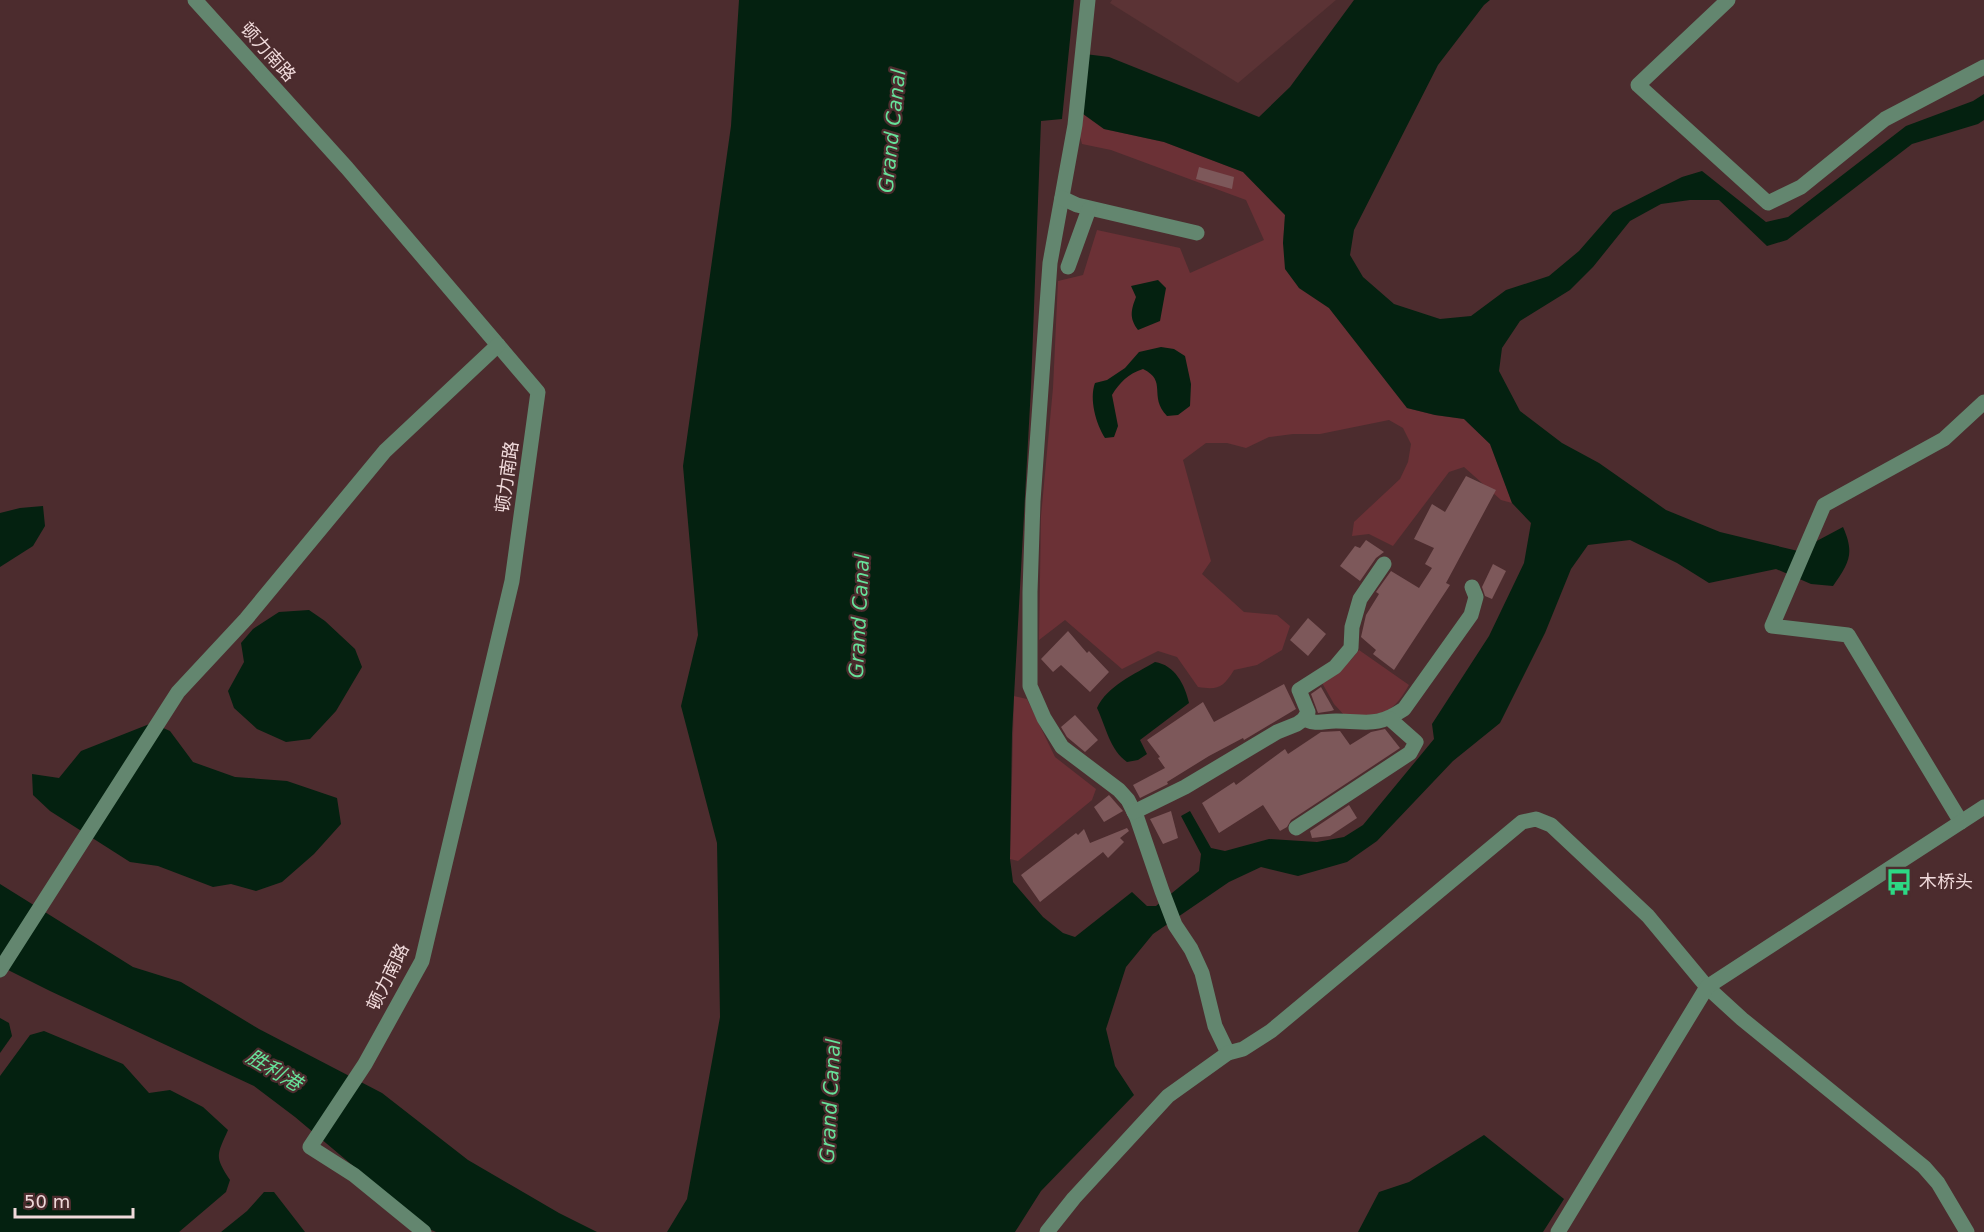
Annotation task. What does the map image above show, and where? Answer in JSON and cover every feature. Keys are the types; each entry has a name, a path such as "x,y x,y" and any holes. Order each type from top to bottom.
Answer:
{"street":[{"name":"顿力南路","path":"195,0 347,168 538,392 512,581 422,961 365,1064 310,1147 354,1175 424,1232"},
{"path":"1088,0 1075,125 1050,263 1033,501 1030,686 1044,718 1062,747 1119,790 1134,812 1175,925 1191,949 1202,974 1215,1026 1228,1053"},
{"path":"1728,0 1638,85 1768,203 1801,187 1885,119 1984,67"},
{"path":"1062,198 1077,206 1197,233"},
{"path":"1068,267 1089,209"},
{"path":"0,970 178,692 246,619 385,450 498,345"},
{"path":"1961,822 1848,635 1772,626 1824,505 1944,439 1984,402"},
{"path":"1134,812 1185,787 1277,732 1304,719 1308,712 1299,690 1335,667 1351,648 1352,627 1360,599 1384,564"},
{"path":"1304,719 1315,724 1334,721 1359,724 1377,723 1390,719 1404,709 1471,615 1476,597 1472,587"},
{"path":"1296,828 1410,753 1416,742 1390,719"},
{"path":"1558,1232 1707,987 1984,807"},
{"path":"1047,1232 1074,1198 1168,1096 1228,1053 1243,1049 1271,1031 1522,822 1536,819 1551,825 1648,916 1707,987 1924,1167 1938,1183 1967,1232"}],"shaded area":[{"path":"1112,0 1336,0 1238,83 1110,3"},
{"path":"1072,106 1104,129 1164,142 1243,172 1285,215 1283,243 1299,288 1329,308 1407,408 1464,419 1490,444 1512,503 1501,500 1464,467 1449,472 1393,546 1369,534 1352,536 1354,522 1400,479 1408,462 1411,444 1403,428 1389,420 1320,434 1269,437 1246,448 1227,443 1206,443 1183,460 1211,561 1202,574 1244,612 1277,615 1290,626 1282,650 1257,665 1234,670 1227,681 1215,688 1198,687 1177,657 1158,651 1122,669 1065,620 1039,640 1041,516 1053,388 1058,281 1083,275 1097,230 1180,248 1190,273 1264,240 1246,200 1111,150 1082,144"},
{"path":"1359,650 1409,685 1390,709 1376,714 1345,716 1334,704 1321,681 1351,660"},
{"path":"1014,696 1027,699 1055,757 1096,789 1092,800 1018,861 1010,859"}],"water":[{"name":"Grand Canal","path":"739,0 1074,0 1062,119 1041,121 1031,387 1012,733 1010,859 1013,882 1043,917 1063,933 1075,937 1132,892 1147,906 1156,906 1199,871 1201,854 1181,816 1190,811 1211,848 1225,851 1269,839 1317,842 1344,837 1363,825 1434,739 1432,724 1489,636 1524,563 1531,523 1512,503 1490,444 1464,419 1407,408 1329,308 1299,288 1285,269 1283,243 1285,215 1243,172 1164,142 1104,129 1072,106 1077,53 1109,57 1259,117 1290,87 1354,0 1490,0 1438,65 1354,230 1350,255 1363,277 1394,304 1440,319 1471,316 1506,290 1549,276 1579,251 1613,212 1682,177 1702,171 1766,222 1788,217 1906,126 1973,101 1984,94 1984,120 1978,124 1912,144 1787,240 1767,246 1719,200 1690,200 1661,204 1630,221 1593,267 1570,290 1520,321 1502,348 1499,371 1520,411 1562,443 1599,463 1666,510 1720,532 1798,551 1843,527 1849,544 1849,558 1843,571 1833,586 1811,584 1776,569 1709,583 1677,563 1630,540 1588,545 1571,569 1545,633 1500,723 1453,761 1377,841 1347,862 1298,876 1261,867 1229,882 1153,934 1126,967 1106,1029 1115,1066 1134,1095 1041,1191 1015,1232 667,1232 687,1199 720,1017 717,843 681,706 698,635 683,466 731,126"},
{"path":"1158,280 1166,288 1160,321 1138,330 1132,318 1136,297 1131,286"},
{"path":"1161,347 1174,349 1185,356 1191,384 1190,406 1178,415 1167,416 1159,402 1155,379 1143,369 1125,379 1112,395 1118,426 1114,437 1105,438 1094,411 1095,383 1107,380 1125,368 1139,352"},
{"path":"43,506 45,526 33,546 0,567 0,513"},
{"path":"309,610 325,621 355,649 362,667 336,711 310,739 286,742 257,729 234,708 228,691 244,662 241,643 253,629 279,612"},
{"path":"1155,662 1168,667 1178,677 1189,703 1140,740 1147,754 1138,760 1127,762 1112,745 1097,708 1114,687"},
{"path":"152,723 170,731 193,762 235,777 287,781 337,798 341,824 314,854 282,882 256,891 231,884 213,887 158,866 130,862 50,811 33,795 32,774 59,778 81,751"},
{"name":"胜利港","path":"0,884 133,967 181,982 259,1029 382,1093 468,1160 559,1213 597,1232 436,1232 427,1228 295,1117 254,1086 0,966"},
{"path":"0,1018 9,1023 12,1036 0,1053"},
{"path":"44,1031 123,1064 149,1093 170,1090 203,1107 228,1130 219,1155 221,1166 230,1180 226,1192 179,1232 0,1232 0,1076 30,1035"},
{"path":"1484,1135 1564,1199 1543,1232 1358,1232 1379,1192 1409,1182"},
{"path":"264,1192 274,1192 305,1232 221,1232 247,1211"}],"building":[{"path":"1199,167 1234,177 1232,189 1196,179"},
{"path":"1466,476 1496,490 1446,583 1450,585 1394,670 1373,654 1376,650 1361,637 1366,615 1379,594 1376,592 1391,571 1419,588 1432,568 1425,564 1434,548 1414,539 1432,504 1445,512"},
{"path":"1366,540 1384,552 1376,558 1360,581 1340,566 1355,546 1360,548"},
{"path":"1493,564 1506,571 1492,599 1485,596 1482,587"},
{"path":"1308,618 1326,634 1308,656 1290,640"},
{"path":"1068,631 1087,653 1089,651 1109,672 1090,692 1061,665 1053,672 1041,659"},
{"path":"1284,684 1296,709 1244,740 1243,738 1209,756 1167,782 1168,784 1140,798 1133,785 1165,768 1147,740 1203,702 1214,722"},
{"path":"1321,687 1334,710 1318,713 1311,694"},
{"path":"1075,715 1098,740 1085,752 1067,737 1061,727"},
{"path":"1385,729 1400,748 1291,820 1287,827 1280,831 1263,805 1219,833 1202,803 1234,782 1236,785 1285,749 1288,754 1321,732 1340,731 1350,745 1371,732"},
{"path":"1109,795 1123,811 1104,822 1094,807"},
{"path":"1349,805 1357,818 1330,836 1312,838 1310,831"},
{"path":"1171,811 1178,838 1163,844 1150,819"},
{"path":"1127,828 1129,831 1120,838 1124,842 1108,858 1103,852 1040,902 1021,875 1084,829 1090,843"}],"place":[{"name":"木桥头","path":"1899,882"}]}
